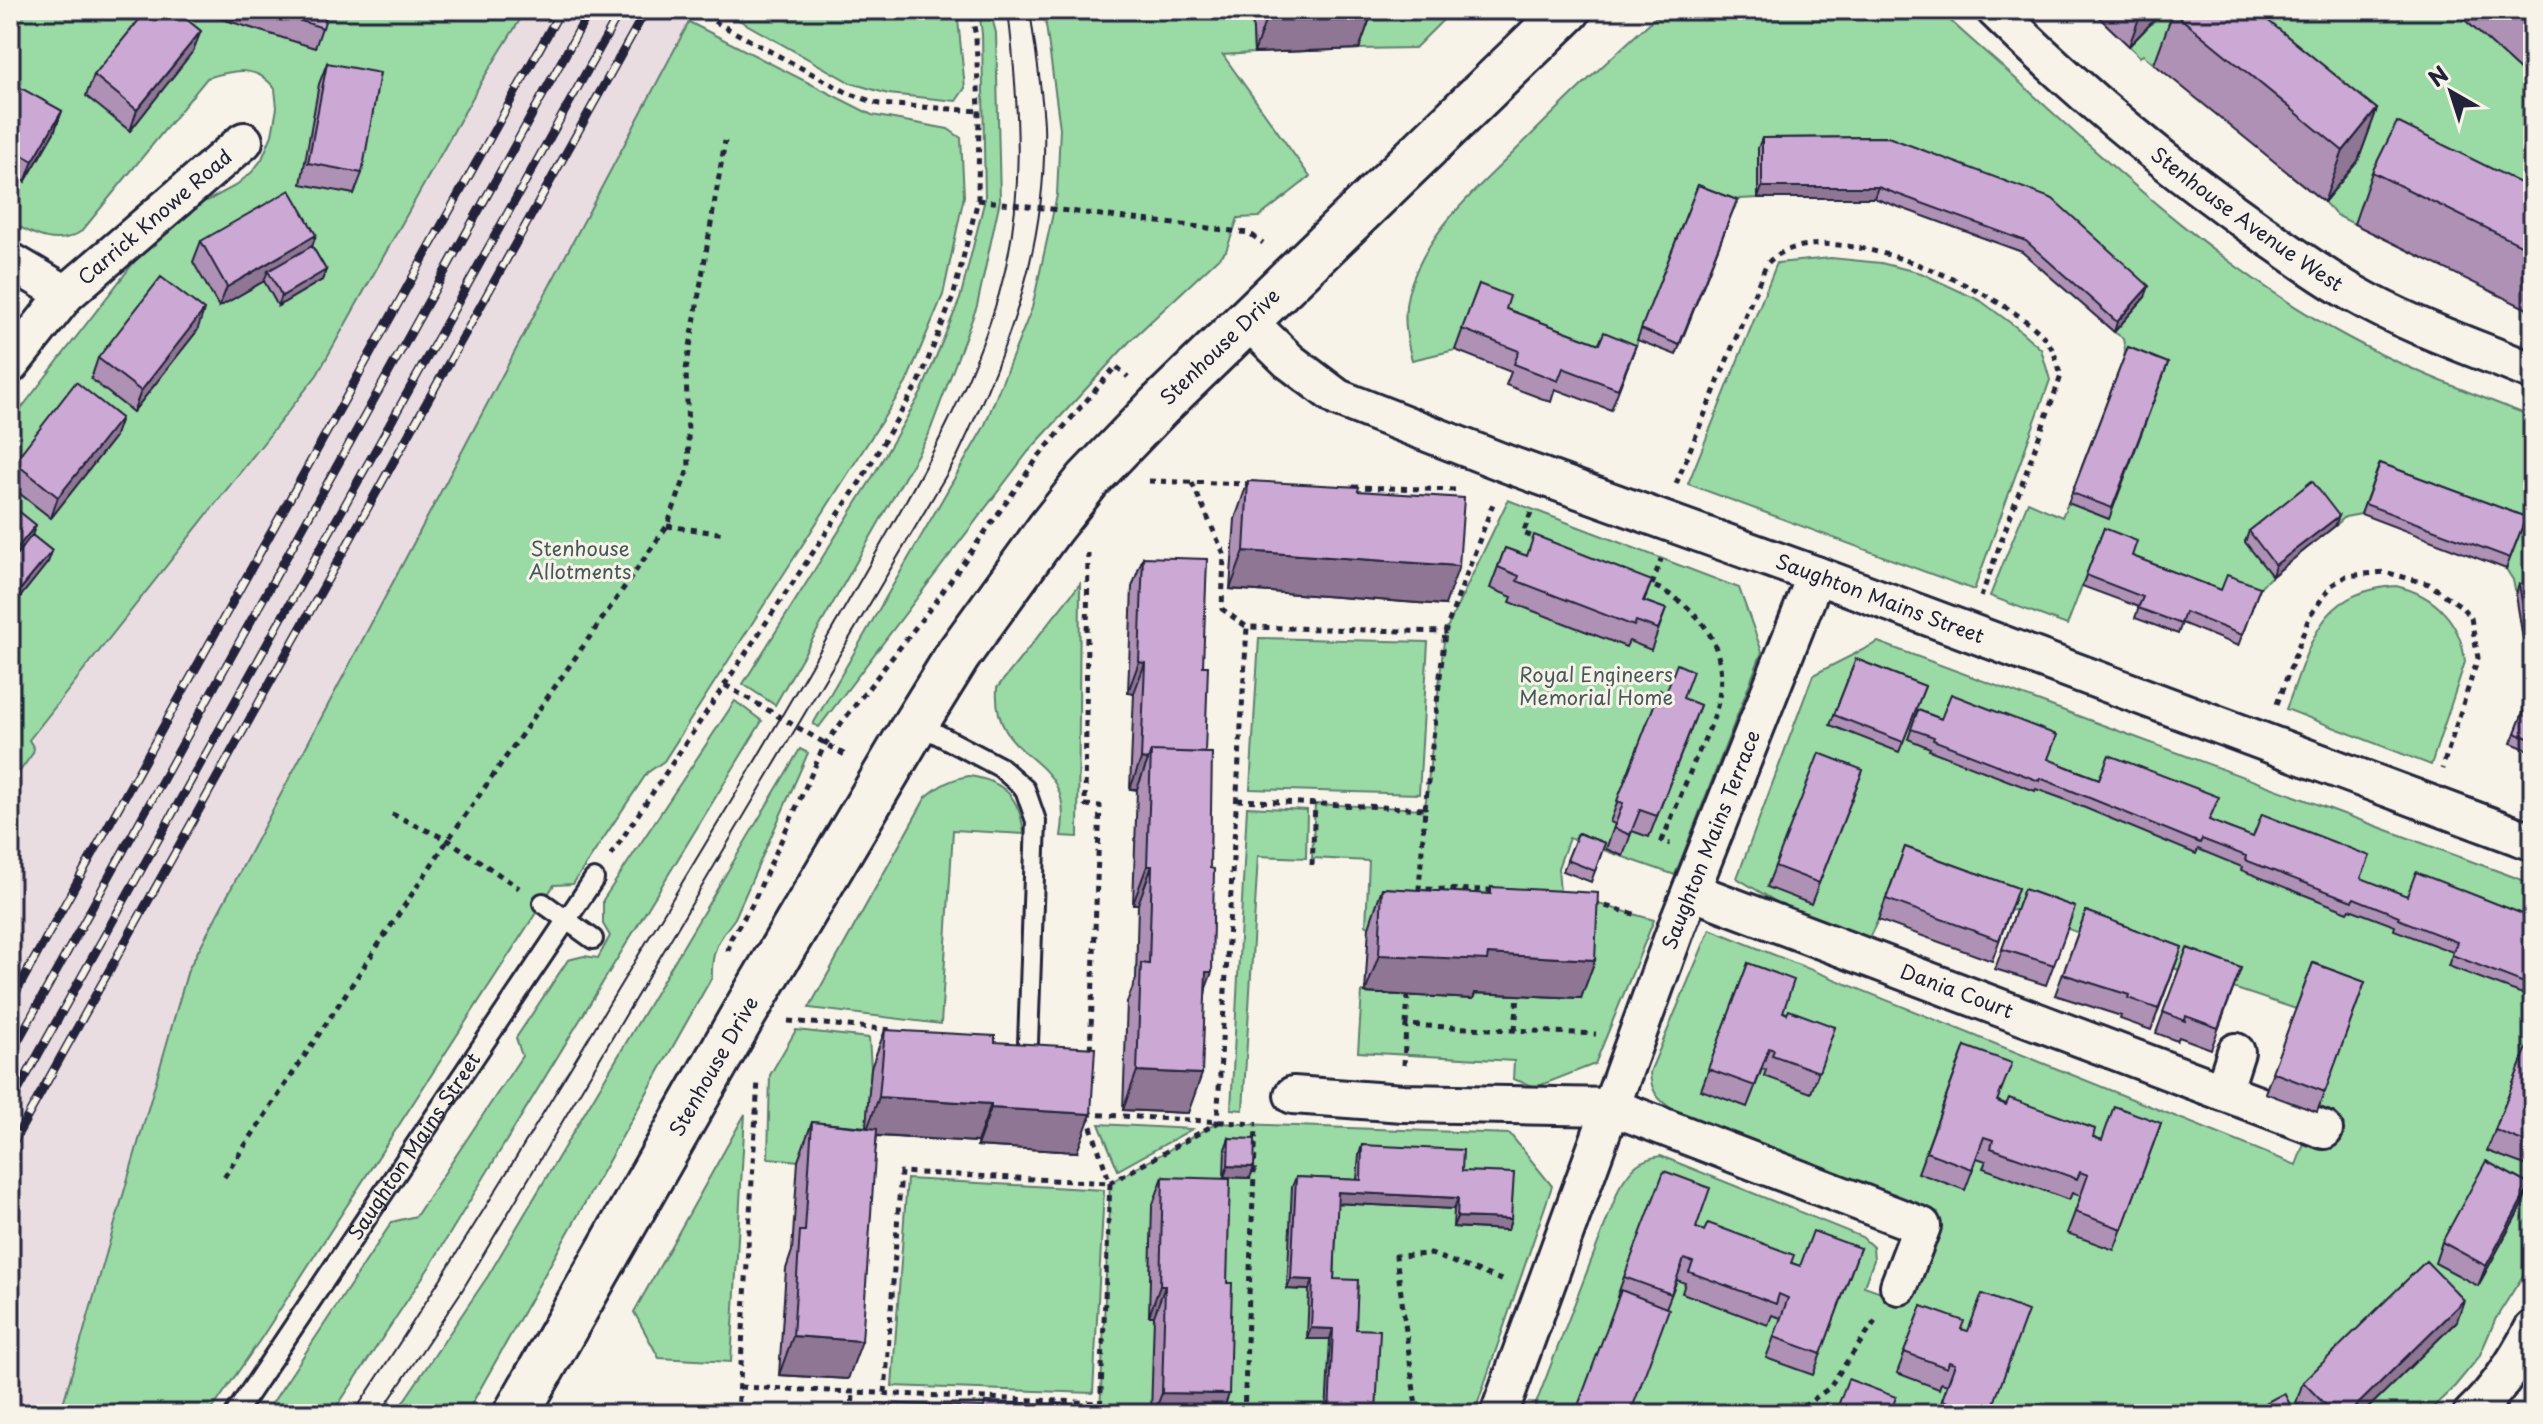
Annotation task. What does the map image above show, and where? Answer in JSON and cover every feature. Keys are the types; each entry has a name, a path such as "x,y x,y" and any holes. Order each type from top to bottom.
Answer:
{"street":[{"name":"Stenhouse Drive","path":"516,1414 742,1017 916,723 1005,589 1088,480 1297,270 1568,10"},
{"name":"Stenhouse Avenue West","path":"1995,10 2060,72 2210,197 2312,268 2355,295 2422,327 2533,372"},
{"name":"Carrick Knowe Road","path":"10,365 66,294 244,141"},
{"name":"Carrick Knowe Road","path":"10,261 66,294"},
{"name":"Saughton Mains Street","path":"1247,320 1289,361 1338,398 1502,478 1545,478 1816,575 2533,842"},
{"name":"Saughton Mains Terrace","path":"1499,1414 1677,926 1816,575"},
{"name":"Dania Court","path":"1698,874 2223,1092 2324,1130"},
{"path":"2223,1092 2236,1052"},
{"path":"1293,1095 1403,1103 1612,1107 1922,1226 1899,1286"},
{"path":"2490,1409 2533,1329"}],"lane":[{"path":"916,723 1000,767 1025,789 1036,821 1028,1043"},
{"name":"Saughton Mains Street","path":"235,1414 594,879"},
{"path":"543,903 593,939"}],"path":[{"path":"693,10 828,83 879,104 979,111"},
{"path":"594,879 860,482 920,380 953,297 978,200 979,111 976,37 971,10"},
{"path":"224,1177 448,840 667,526 689,467 686,370 725,141"},
{"path":"978,200 1249,233 1297,270"},
{"path":"1662,520 1766,265 1775,254 1791,247 1850,247 1940,272 1998,301 2032,326 2046,340 2056,357 2061,376 1969,632"},
{"path":"1344,487 1502,478 1445,632 1418,902"},
{"path":"1545,478 1523,533 1552,545"},
{"path":"1089,1061 1100,806 1085,805 1088,480 1253,484"},
{"path":"1192,483 1224,554 1222,609 1247,627 1445,632"},
{"path":"667,526 725,534"},
{"path":"2263,742 2310,615 2332,585 2346,576 2365,572 2408,576 2429,584 2461,606 2471,618 2478,658 2431,804"},
{"path":"1638,579 1672,594 1689,607 1708,633 1719,663 1718,704 1662,841 1698,874"},
{"path":"1217,1123 1247,627"},
{"path":"725,685 846,755"},
{"path":"1237,800 1425,809"},
{"path":"1312,865 1315,804"},
{"path":"392,814 448,840 543,903"},
{"path":"1419,889 1506,891"},
{"path":"1586,900 1677,926"},
{"path":"1403,1103 1408,995"},
{"path":"1515,1030 1518,995"},
{"path":"780,1034 787,1020 907,1032"},
{"path":"1406,1025 1637,1036"},
{"path":"738,1414 759,1073"},
{"path":"1088,1101 1087,1114 1110,1183 1100,1414"},
{"path":"1087,1114 1256,1126 1244,1414"},
{"path":"885,1393 901,1172 1110,1183 1217,1123"},
{"path":"1417,1414 1396,1256 1431,1254 1543,1294"},
{"path":"1793,1414 1828,1389 1899,1286"},
{"path":"740,1387 1101,1403"},
{"path":"852,1414 853,1392"}],"shaded area":[{"path":"526,10 696,10 188,970 60,1414 10,1414 10,785 33,753 29,740 317,375 483,79"}],"green space":[{"path":"10,10 526,10 483,79 317,375 29,740 34,748 33,753 10,785 10,423 145,248 183,209 209,200 235,186 252,172 262,159 272,135 277,108 275,89 252,72 235,71 207,78 82,231 64,239 37,235 10,222"},
{"path":"721,10 957,10 965,88 956,101 888,94 851,83"},
{"path":"979,10 990,10 996,33 1000,200 977,306 928,436 775,705 743,684 869,483 921,393 960,299 985,199"},
{"path":"1044,10 1252,10 1254,53 1223,55 1310,177 1259,217 1238,218 1226,251 1131,340 1028,452 819,727 813,724 984,427 1032,308 1057,195 1060,128"},
{"path":"1358,10 1446,10 1450,13 1415,48 1359,49"},
{"path":"1664,10 1939,10 2142,192 2263,285 2371,350 2533,417 2533,592 2516,595 2513,580 2506,569 2521,528 2377,474 2361,514 2345,517 2335,526 2245,541 2272,576 2261,586 2256,597 2224,586 2217,600 2128,567 2100,539 2067,625 1990,596 2028,502 2062,517 2068,503 2109,519 2125,351 2123,338 2114,332 2145,297 1758,148 1758,198 1740,199 1733,210 1694,195 1628,366 1596,353 1455,350 1412,360 1406,327 1408,294 1426,251 1439,232 1484,181"},
{"path":"2164,10 2454,10 2533,82 2533,250 2378,174 2354,224 2336,215 2324,202 2358,161 2188,23 2154,64 2143,55 2140,57 2129,46"},
{"name":"Stenhouse Allotments","path":"689,22 872,115 948,129 961,138 964,196 943,295 906,383 664,761 647,773 573,884 554,885 209,1414 60,1414 188,970"},
{"path":"1831,258 1881,263 1921,273 1981,301 2041,349 2050,380 1974,590 1688,484 1777,263"},
{"name":"Royal Engineers Memorial Home","path":"1508,500 1739,588 1762,652 1675,875 1569,838 1558,868 1560,893 1654,920 1595,1064 1536,1087 1513,1079 1514,1061 1358,1052 1362,992 1473,999 1474,993 1580,998 1477,932 1366,926 1369,861 1312,858 1315,804 1425,809 1445,632"},
{"path":"1080,584 1078,837 1061,836 1063,808 1057,787 1007,733 999,714 997,688"},
{"path":"2396,586 2423,596 2444,612 2458,635 2465,662 2431,765 2286,709 2311,644 2320,626 2333,611 2349,598 2369,590"},
{"path":"1259,638 1428,642 1419,794 1250,789"},
{"path":"1878,642 2533,884 2533,1260 2496,1318 2479,1357 2426,1414 1532,1414 1620,1186 1632,1169 1647,1159 1661,1156 1862,1237 1873,1247 1874,1260 1864,1286 1904,1300 1938,1212 1683,1117 1660,1099 1653,1088 1650,1072 1710,929 2296,1165 2357,1003 2296,1009 2017,910 1878,920 1864,948 1827,933 1737,878 1813,675"},
{"path":"735,701 762,721 430,1266 332,1414 265,1414 392,1222 416,1216 522,1056 516,1038 568,960 584,956 598,958 610,936 603,924 603,900"},
{"path":"800,749 808,753 735,918 717,945 712,977 466,1414 395,1414 488,1276"},
{"path":"969,776 992,782 1008,793 1019,810 1024,834 953,830 941,1024 809,1008 926,797 946,783"},
{"path":"1247,807 1307,810 1306,858 1258,856 1243,1110 1231,1109"},
{"path":"796,1030 869,1038 871,1068 863,1167 768,1158 770,1075"},
{"path":"745,1114 731,1362 659,1358 634,1312"},
{"path":"1217,1123 1510,1134 1552,1186 1474,1414 1100,1414 1110,1183"},
{"path":"1099,1124 1192,1129 1118,1170"},
{"path":"907,1179 1104,1190 1093,1393 892,1386"}],"building":[{"path":"147,10 175,10 201,31 137,110 94,75"},
{"path":"267,10 328,10 323,28"},
{"path":"2174,10 2255,10 2377,109 2343,151"},
{"path":"327,63 380,73 362,173 308,163"},
{"path":"10,82 62,111 33,161 10,148"},
{"path":"2397,122 2533,189 2533,251 2372,172"},
{"path":"1888,137 2053,199 2149,286 2117,322 2026,241 1878,187 1762,187 1762,138"},
{"path":"1698,185 1737,200 1679,345 1641,329"},
{"path":"290,190 316,235 227,287 201,241"},
{"path":"312,246 326,270 282,296 268,271"},
{"path":"161,277 204,310 141,391 98,358"},
{"path":"1479,284 1510,296 1506,309 1599,344 1604,332 1636,345 1618,389 1563,368 1558,381 1514,364 1519,351 1462,329"},
{"path":"2128,347 2168,363 2112,508 2072,493"},
{"path":"76,382 121,418 58,497 14,462"},
{"path":"2380,463 2526,517 2510,558 2365,504"},
{"path":"1248,481 1359,487 1358,491 1464,498 1459,566 1244,551"},
{"path":"2312,481 2339,516 2275,565 2249,531"},
{"path":"10,504 36,525 10,557"},
{"path":"2104,528 2137,541 2132,556 2221,590 2227,575 2260,587 2242,635 2185,612 2181,624 2138,608 2143,597 2086,575"},
{"path":"32,535 52,551 20,590 10,582 10,563"},
{"path":"1534,535 1652,581 1643,601 1666,609 1658,629 1636,621 1634,626 1517,581 1519,576 1498,567 1505,548 1527,556"},
{"path":"1143,557 1207,559 1203,666 1208,666 1205,753 1151,751 1148,760 1141,759 1145,663 1139,662"},
{"path":"2533,582 2533,660 2532,660 2519,584"},
{"path":"1856,659 1925,686 1903,742 1834,715"},
{"path":"1677,664 1693,671 1683,698 1700,705 1657,816 1640,810 1630,835 1614,828 1623,803 1617,801 1660,690 1666,692"},
{"path":"2533,688 2533,740 2515,733"},
{"path":"1951,694 2057,735 2048,759 2072,769 2099,779 2109,755 2219,797 2209,820 2229,828 2253,837 2262,814 2370,856 2361,878 2407,896 2416,872 2533,918 2527,942 2533,944 2533,974 2529,985 2452,955 2457,942 2398,919 2399,916 2245,860 2246,856 2202,839 2200,843 1911,729 1918,710 1941,719"},
{"path":"1151,751 1212,753 1212,972 1206,972 1202,1074 1137,1071 1141,963 1149,964 1152,866 1147,866"},
{"path":"1819,753 1863,770 1819,883 1775,866"},
{"path":"1578,833 1605,843 1595,871 1567,860"},
{"path":"1905,847 2018,888 1999,940 1886,899"},
{"path":"1491,887 1598,893 1595,960 1488,954 1487,960 1379,955 1382,888 1491,894"},
{"path":"2024,889 2075,907 2054,965 2002,949"},
{"path":"2086,911 2182,947 2158,1009 2128,998 2129,995 2063,974"},
{"path":"2187,948 2241,968 2218,1028 2186,1016 2185,1021 2163,1012"},
{"path":"1748,963 1794,980 1783,1012 1787,1014 1789,1010 1835,1027 1819,1072 1772,1055 1774,1050 1769,1048 1755,1086 1708,1069"},
{"path":"2313,963 2365,982 2325,1092 2272,1072"},
{"path":"885,1030 995,1036 995,1042 1095,1048 1091,1114 879,1097"},
{"path":"2528,1045 2533,1047 2533,1145 2495,1130"},
{"path":"1965,1046 2012,1063 1997,1101 2006,1105 2009,1098 2095,1129 2093,1137 2102,1140 2114,1106 2161,1123 2122,1229 2075,1212 2088,1175 2080,1172 2077,1179 1991,1148 1993,1140 1984,1137 1972,1169 1926,1152"},
{"path":"812,1122 877,1129 862,1341 793,1336 800,1231 805,1231"},
{"path":"1229,1138 1255,1139 1254,1167 1228,1166"},
{"path":"1362,1145 1463,1150 1462,1171 1514,1173 1511,1219 1457,1217 1458,1198 1338,1192 1334,1279 1358,1280 1356,1329 1380,1330 1376,1414 1329,1414 1333,1329 1311,1328 1313,1280 1291,1279 1296,1177 1361,1180"},
{"path":"2486,1161 2530,1185 2486,1266 2442,1242"},
{"path":"1664,1171 1710,1188 1696,1228 1704,1231 1708,1223 1794,1255 1791,1263 1800,1266 1813,1231 1860,1248 1821,1354 1774,1337 1788,1298 1779,1294 1776,1304 1689,1272 1693,1262 1684,1259 1671,1294 1624,1277"},
{"path":"1163,1177 1230,1179 1227,1283 1232,1283 1229,1394 1162,1393 1165,1286 1160,1286"},
{"path":"2426,1261 2464,1300 2348,1414 2334,1414 2303,1382"},
{"path":"1621,1290 1669,1309 1630,1414 1575,1414"},
{"path":"1982,1294 2028,1311 1990,1414 1980,1414 1942,1400 1955,1364 1949,1362 1947,1368 1904,1352 1922,1306 1964,1321 1961,1329 1968,1331"},
{"path":"1848,1379 1896,1397 1890,1414 1835,1414"},
{"path":"2284,1393 2295,1414 2245,1414"},
{"path":"985,1402 1086,1405 1086,1414 876,1414 877,1403 984,1407"}],"tram line":[{"path":"353,1414 502,1181 741,785 907,499 958,400 999,294 1013,224 1018,153 1008,10"},
{"path":"380,1414 463,1289 957,457 976,417 1021,296 1039,213 1044,170 1044,125 1030,10"}],"railway":[{"path":"10,1003 561,10"},
{"path":"10,1055 590,10"},
{"path":"10,1105 621,10"},
{"path":"10,1148 646,10"}]}
